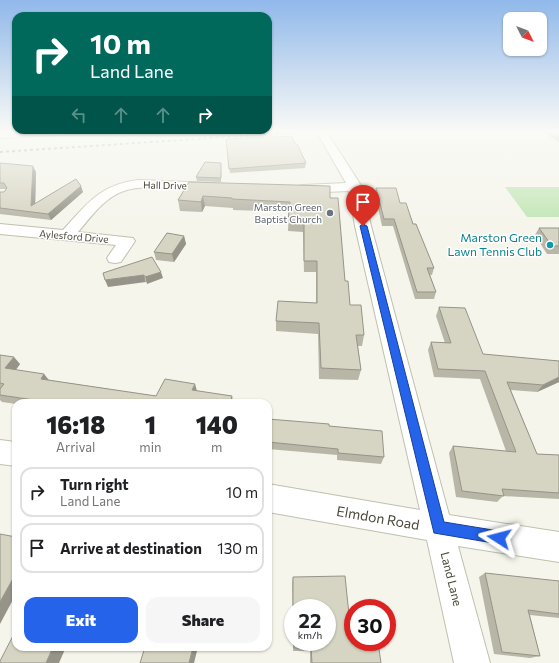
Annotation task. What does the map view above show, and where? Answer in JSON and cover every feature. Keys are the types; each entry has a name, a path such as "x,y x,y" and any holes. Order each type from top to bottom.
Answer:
{"street":[{"name":"Land Lane","path":"340,162 355,187 363,226 472,663"},
{"name":"Hall Drive","path":"66,236 95,205 118,188 129,185 146,184 226,187"},
{"path":"289,189 355,187"},
{"name":"Aylesford Drive","path":"0,229 127,241 115,258"},
{"path":"0,452 12,454"},
{"name":"Elmdon Road","path":"272,499 559,547"}],"green space":[{"path":"505,187 559,187 559,217 527,217"}],"building":[{"path":"205,162 221,163 221,178 196,177"},
{"path":"228,162 306,163 229,169"},
{"path":"0,163 33,166 31,206 76,179 81,186 48,214 0,208 0,192 4,192 7,188 4,183 0,183"},
{"path":"189,182 330,186 330,198 338,198 345,281 348,281 350,305 361,305 364,335 356,335 361,370 321,368 319,323 276,321 278,301 317,303 317,261 304,261 304,221 288,221 290,202 203,196 201,202 178,200"},
{"path":"376,188 396,188 400,203 406,203 413,224 416,224 434,268 427,268 436,292 417,292 394,219 384,219"},
{"path":"539,228 559,228 559,246 552,246"},
{"path":"167,233 184,236 172,254 154,252"},
{"path":"152,257 161,272 145,277 144,275 105,280 103,273"},
{"path":"439,307 465,308 483,354 559,361 559,377 543,385 507,382 537,454 559,455 559,493 502,489 504,496 462,491 453,446 516,452 485,371 438,369 431,342 451,343"},
{"path":"0,355 14,357 5,368 44,374 41,379 156,396 165,379 195,384 192,390 232,396 231,399 27,399 0,395 0,389 4,384 0,383"},
{"path":"272,419 329,424 329,426 382,431 384,457 338,453 338,449 272,442"},
{"path":"0,534 12,536 12,580 0,602"},
{"path":"485,573 559,581 559,614 528,610 540,656 502,652"},
{"path":"345,576 347,599 344,599 344,651 379,651 381,663 312,663 311,651 336,651 336,599 293,599 293,577"},
{"path":"12,638 12,651 51,651 46,663 0,663"},
{"path":"144,651 192,651 189,663 140,663"}],"place":[{"name":"Marston Green Baptist Church","path":"330,213"},
{"name":"Marston Green Lawn Tennis Club","path":"550,245"}],"route":[{"path":"363,226 439,528 499,538"}]}
